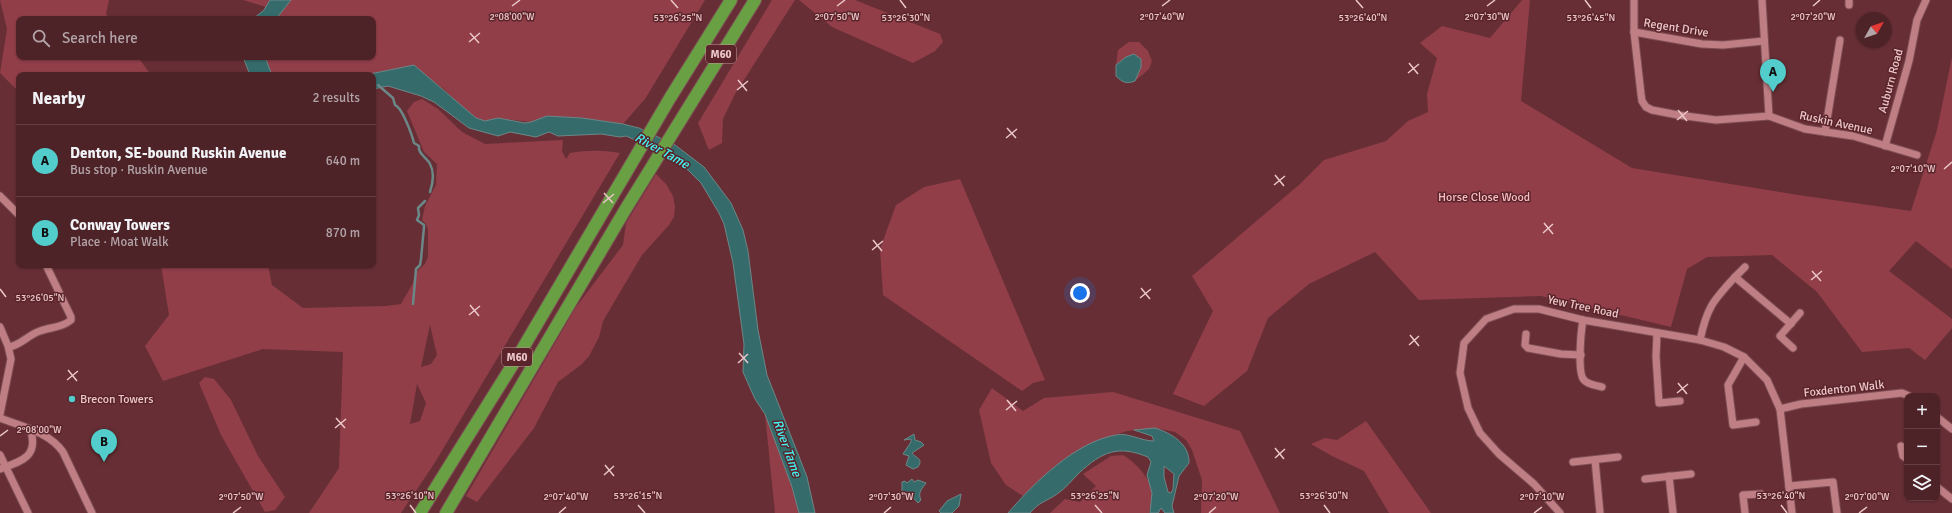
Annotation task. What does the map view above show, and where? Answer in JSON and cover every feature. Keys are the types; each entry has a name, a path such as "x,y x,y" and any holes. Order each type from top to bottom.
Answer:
{"highway":[{"name":"M60","path":"420,513 520,353 610,197 731,0"},
{"name":"M60","path":"446,513 625,210 755,0"}],"street":[{"path":"1634,0 1634,32 1642,101 1646,106 1661,112 1716,120 1769,116 1762,0"},
{"name":"Auburn Road","path":"1885,146 1909,61 1917,20 1926,0"},
{"name":"Regent Drive","path":"1634,32 1702,44 1723,45 1764,41"},
{"path":"1825,132 1840,40"},
{"name":"Ruskin Avenue","path":"1769,116 1805,130 1853,136 1917,155"},
{"path":"0,196 16,212"},
{"path":"1700,340 1704,320 1714,300 1745,267"},
{"path":"9,347 20,344 26,338 40,330 62,325 71,318 47,268"},
{"path":"1735,277 1791,324"},
{"name":"Yew Tree Road","path":"1560,513 1534,484 1499,454 1480,433 1468,408 1460,373 1464,343 1486,319 1514,309 1539,309 1583,320 1700,340 1724,347 1744,357 1766,380 1780,409 1783,450 1792,513"},
{"path":"1794,348 1780,336 1800,313"},
{"path":"1583,320 1580,355 1582,377 1585,382 1602,387"},
{"path":"0,327 9,347 11,359 0,414"},
{"path":"1657,333 1656,357 1659,403 1680,401"},
{"path":"1526,334 1525,345 1528,348 1561,354 1580,355"},
{"path":"1744,357 1728,385 1734,425 1756,422"},
{"name":"Foxdenton Walk","path":"1780,409 1801,404 1904,394"},
{"path":"0,418 47,435 57,443 63,452 92,513"},
{"path":"1940,419 1952,429"},
{"path":"3,468 26,458 31,452 33,440 31,430"},
{"path":"1901,446 1904,457"},
{"path":"0,455 3,468 28,513"},
{"path":"1573,462 1618,457"},
{"path":"1595,460 1600,513"},
{"path":"1645,479 1691,474"},
{"path":"1669,476 1673,513"},
{"path":"1789,486 1833,482 1837,513"},
{"path":"1940,489 1952,499"},
{"path":"1745,513 1742,495 1761,494"}],"green space":[{"path":"0,0 109,0 106,14 108,16 16,16 16,60 140,60 149,72 16,72 16,89 0,73 7,29"},
{"path":"243,0 270,0 266,7"},
{"path":"291,0 705,0 645,99 623,124 582,118 547,116 531,122 498,118 485,121 468,113 445,90 421,73 414,65 376,73 271,72 266,60 376,60 376,16 278,16"},
{"path":"772,0 795,0 735,94 723,119 722,143 709,150 698,123"},
{"path":"799,0 855,0 940,34 943,42 935,51 913,63 832,27"},
{"name":"Horse Close Wood","path":"1522,0 1530,0 1521,101 1632,168 1805,196 1911,211 1937,130 1952,57 1952,269 1916,241 1889,271 1952,319 1952,328 1925,360 1909,348 1862,352 1817,292 1772,255 1707,257 1687,269 1671,327 1541,296 1419,300 1375,252 1309,284 1268,318 1247,371 1204,406 1173,394 1213,311 1192,276 1300,184 1324,160 1386,141 1408,121 1428,112 1427,94 1437,58 1420,43 1442,26 1490,38"},
{"path":"1129,42 1139,42 1148,51 1152,61 1149,69 1135,81 1141,67 1126,57 1116,65 1118,50"},
{"path":"422,99 438,109 462,132 485,144 563,140 562,151 566,159 570,153 583,151 620,153 434,464 401,513 309,513 339,468 343,352 263,349 163,381 145,346 169,315 161,268 269,268 272,285 303,308 386,306 401,304 413,283 415,273 425,264 428,257 428,230 426,224 422,220 425,206 436,185 437,164 424,152 407,111 414,102","holes":["430,325 437,355 431,364 421,367","417,384 426,403 420,421 410,424"]},
{"path":"656,174 666,184 673,196 675,207 674,217 669,225 642,255 603,321 599,337 589,356 582,364 558,382 534,428 477,502 466,496 576,307 623,245 626,223"},
{"path":"960,179 1045,380 1033,383 1022,391 883,295 880,249 896,205 924,187"},
{"path":"205,377 214,379 231,400 258,456 285,497 275,510 265,512 221,435 199,383"},
{"path":"992,388 1023,411 1044,398 1113,392 1240,431 1280,513 1201,513 1202,480 1192,450 1186,440 1175,432 1155,428 1127,431 1099,440 1040,480 1023,496 1006,485 991,463 979,410"},
{"path":"765,414 792,487 799,513 775,513"},
{"path":"1366,421 1431,513 1389,513 1364,471 1311,444 1325,438 1337,440"},
{"path":"1123,455 1137,466 1149,483 1152,494 1149,513 1050,513 1065,499 1080,502 1096,486 1083,474 1111,456"}],"water":[{"path":"270,0 291,0 278,16 257,16 264,10"},
{"path":"1134,54 1141,59 1141,67 1135,81 1125,82 1116,76 1116,65 1126,57"},
{"path":"244,60 266,60 271,72 249,72"},
{"name":"River Tame","path":"414,65 476,118 485,121 498,118 525,123 547,116 582,118 639,128 675,145 704,167 731,203 743,230 748,251 758,330 767,375 807,477 815,513 799,513 792,487 765,414 755,399 743,372 744,344 733,263 724,224 701,183 669,155 626,136 620,137 601,134 558,136 549,132 536,137 510,132 498,136 469,128 434,102 421,96 388,86 376,88 376,73"},
{"path":"1155,428 1161,430 1178,440 1186,450 1189,463 1179,476 1172,506 1174,513 1165,513 1161,508 1158,513 1150,513 1152,493 1147,475 1151,462 1148,457 1137,453 1119,451 1103,455 1079,473 1060,492 1040,504 1030,513 1008,513 1030,489 1056,465 1085,446 1101,439 1120,434 1154,441 1152,436 1134,430","holes":["1164,466 1174,474 1173,489 1171,493 1168,492 1164,477"]},
{"path":"914,434 915,440 924,445 912,453 920,460 918,467 913,469 906,465 909,456 903,454 911,442 911,439 904,440"},
{"path":"912,479 914,482 918,480 926,483 920,492 921,500 918,503 908,492 904,497 900,494 902,492 902,482 905,481 907,483"},
{"path":"961,494 959,506 952,513 941,513 939,511 947,501"}],"waterway":[{"path":"378,85 393,98 395,105 401,111 414,143 419,146 419,151 430,164 433,171 430,192"},
{"path":"413,304 416,269 420,265 424,227 424,225 417,220 419,215 418,208 425,201"}],"place":[{"name":"Denton, SE-bound Ruskin Avenue","path":"1773,92"},
{"name":"Brecon Towers","path":"72,399"},
{"name":"Conway Towers","path":"104,462"}]}
